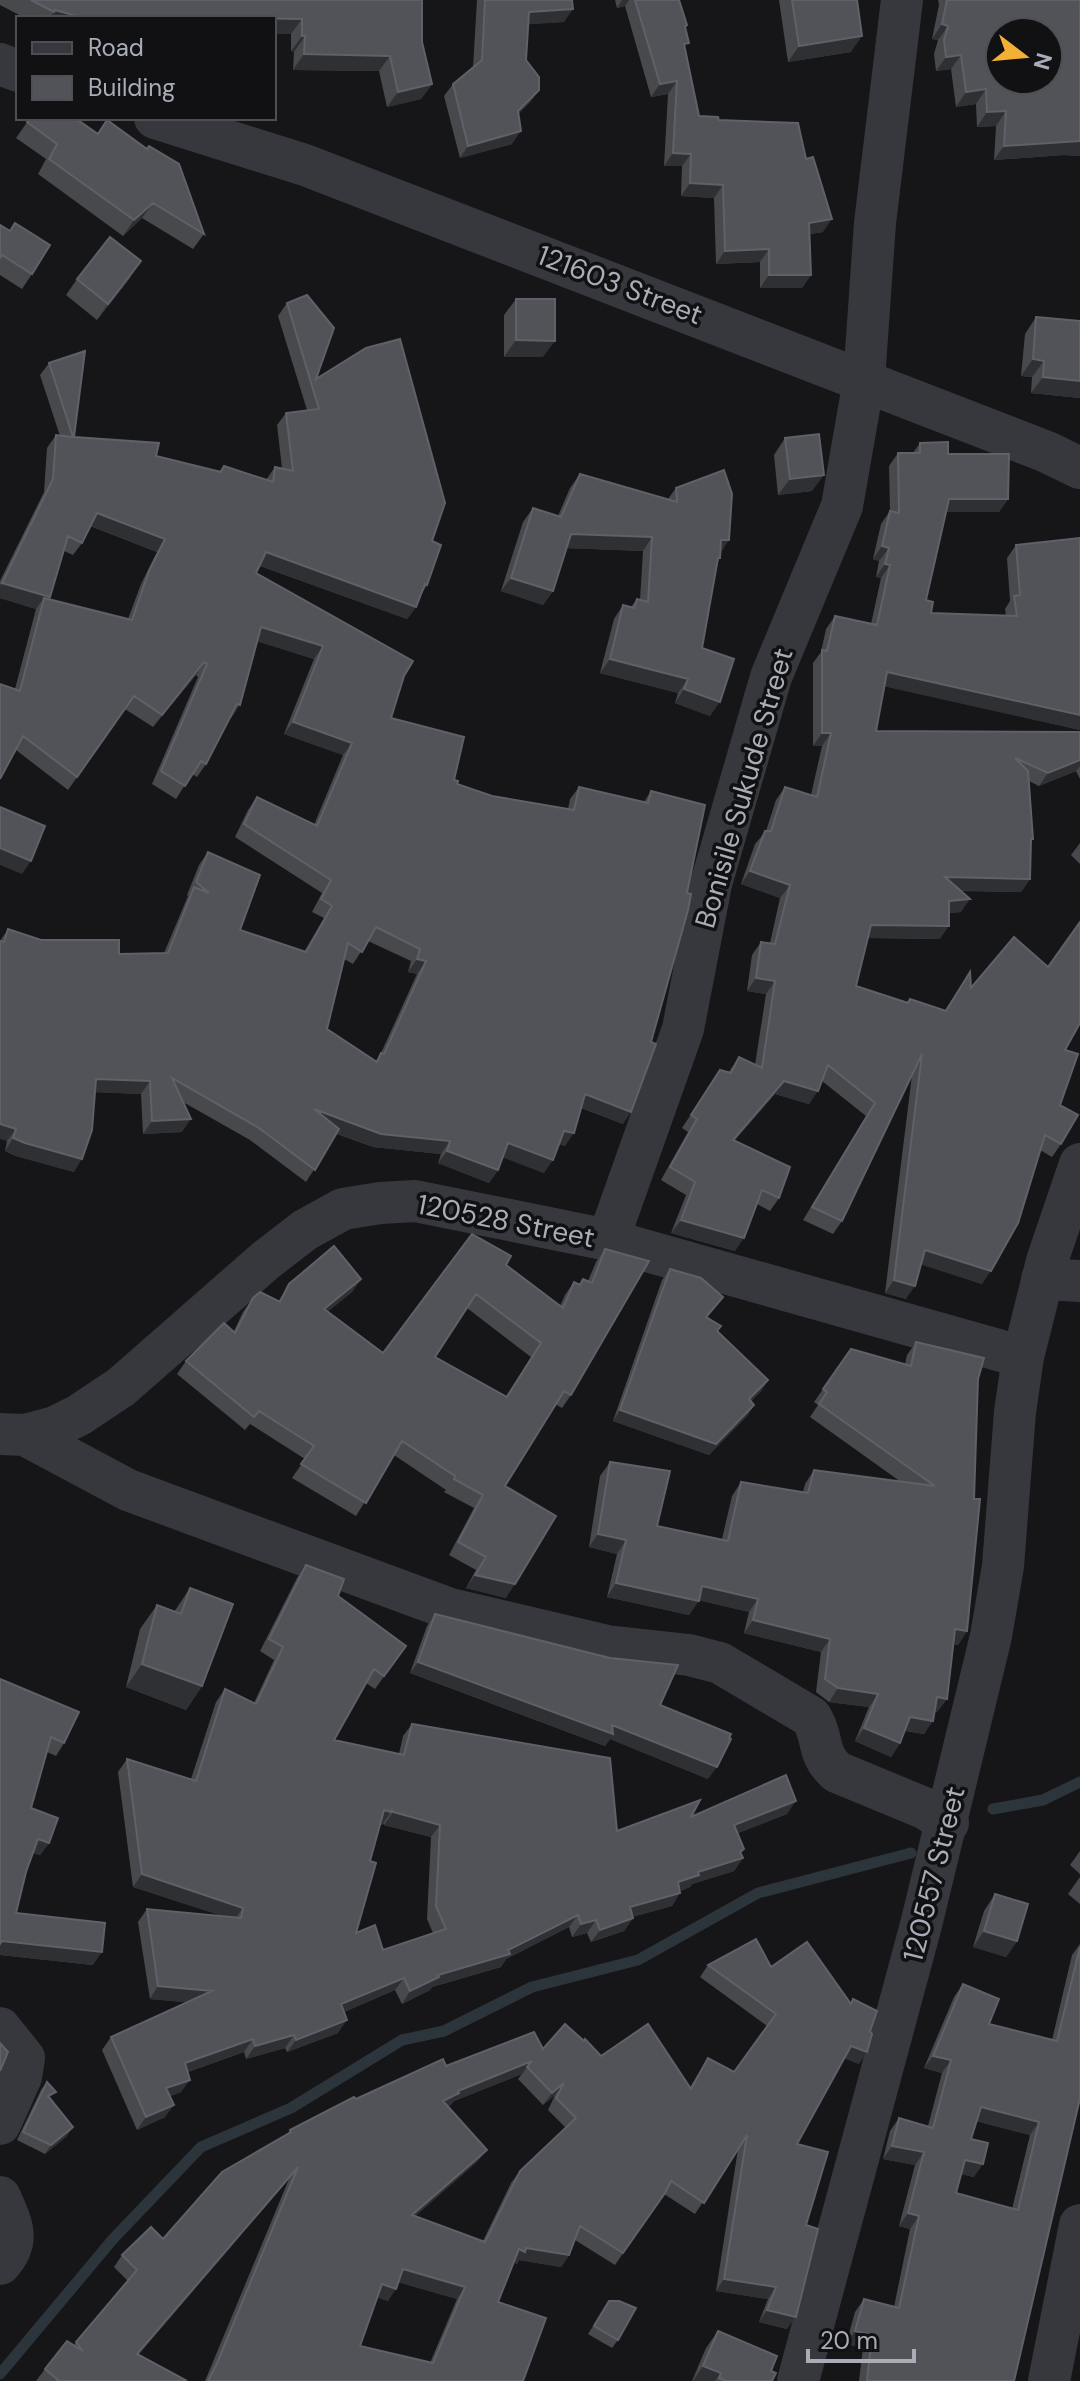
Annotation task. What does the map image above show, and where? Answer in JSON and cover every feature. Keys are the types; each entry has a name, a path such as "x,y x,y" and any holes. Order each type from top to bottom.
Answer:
{"street":[{"name":"Bonisile Sukude Street","path":"608,1240 683,1029 711,884 771,677 842,506 864,380 875,223 902,0"},
{"name":"121603 Street","path":"161,120 319,170 864,380 1080,468"},
{"name":"120557 Street","path":"798,2381 948,1823 999,1600 1013,1428 1023,1357 1061,1280 1080,1164"},
{"name":"120528 Street","path":"12,1434 55,1427 121,1387 266,1260 305,1230 343,1209 415,1201 608,1240 1023,1357"},
{"path":"12,1434 128,1490 450,1609 607,1646 689,1655 720,1663 811,1717 819,1730 820,1750 827,1763 837,1772 924,1808 948,1823"},
{"path":"0,2028 24,2058 21,2077 0,2124"},
{"path":"0,2197 14,2242 0,2264"},
{"path":"1049,2381 1080,2225"}],"building":[{"path":"31,0 422,0 422,42 432,84 398,92 390,56 304,54 302,19 276,19 276,16 77,16 54,12"},
{"path":"485,0 572,0 573,9 529,12 526,60 539,77 539,90 518,111 521,131 468,146 453,84 482,60"},
{"path":"635,0 679,0 687,25 689,43 684,44 699,116 718,117 719,120 798,123 806,159 813,157 832,219 809,223 811,275 769,275 769,249 725,251 723,185 690,183 691,154 673,153 677,81 660,84"},
{"path":"792,0 857,0 862,36 799,46"},
{"path":"947,0 1080,0 1080,141 1004,146 1006,111 987,112 986,96 1064,96 1064,16 984,16 984,89 966,92 961,55 946,57 944,40 948,26 942,24"},
{"path":"78,120 98,134 107,120 147,149 149,146 179,164 204,234 153,203 134,220 49,159 57,144 27,122"},
{"path":"15,223 50,245 32,274 2,255 0,258 0,225 10,231"},
{"path":"110,237 141,261 108,304 77,279"},
{"path":"307,295 334,328 316,379 366,348 400,339 445,503 432,541 441,545 416,607 266,552 256,573 413,661 404,676 391,718 464,737 454,780 458,781 457,784 492,796 574,810 579,787 648,803 651,791 705,805 687,893 691,894 688,910 651,1042 656,1044 631,1112 585,1094 574,1133 564,1131 553,1160 508,1143 498,1170 447,1151 450,1141 381,1134 314,1109 339,1129 315,1170 259,1128 172,1078 191,1119 152,1121 150,1081 96,1079 92,1130 82,1159 13,1138 16,1129 0,1124 0,941 4,942 8,929 41,940 119,940 119,954 168,953 194,887 209,893 196,882 208,852 260,875 240,930 306,952 332,906 321,899 331,880 244,824 257,797 317,826 352,743 293,722 323,646 261,627 240,705 237,704 206,764 201,761 185,786 161,771 207,664 204,662 162,715 134,696 77,777 23,736 0,779 0,684 20,691 44,598 132,620 149,571 165,539 97,513 82,543 68,536 50,597 2,583 53,479 56,435 73,437 49,363 85,351 74,437 159,443 156,456 221,472 224,466 273,482 275,467 293,471 286,413 319,409 287,303","holes":["376,927 420,949 417,959 426,961 384,1054 381,1053 377,1062 327,1029 348,943 362,952"]},
{"path":"516,299 555,299 555,341 516,340"},
{"path":"1036,317 1080,321 1080,381 1043,377 1044,361 1033,359"},
{"path":"819,434 824,475 790,479 785,438"},
{"path":"948,442 948,454 1009,454 1008,499 949,499 926,600 933,602 931,613 1017,616 1014,596 1020,595 1016,545 1080,538 1080,715 887,672 876,731 1080,732 1080,760 1048,773 1015,758 1028,771 1033,839 1030,879 945,877 970,899 949,901 949,926 871,925 856,986 908,1003 910,999 946,1011 970,972 971,988 1014,937 1048,967 1080,922 1080,1023 1065,1050 1078,1054 1060,1105 1078,1115 1061,1144 1045,1135 1018,1223 991,1271 925,1250 915,1286 894,1280 922,1054 842,1221 812,1207 875,1103 828,1065 818,1091 784,1081 733,1140 790,1167 779,1198 762,1190 744,1238 681,1220 695,1182 670,1167 697,1119 691,1115 720,1070 731,1073 739,1057 762,1068 775,981 756,978 761,942 775,944 790,885 750,871 765,831 771,831 785,787 817,797 831,733 822,733 822,650 827,651 835,616 877,625 890,565 885,564 889,548 882,546 890,511 899,513 898,453 920,453 920,443"},
{"path":"724,470 732,494 729,540 721,540 702,648 734,659 720,702 684,689 688,679 610,659 623,605 634,608 637,599 648,602 652,537 571,534 553,591 511,578 533,508 561,517 580,474 677,502 676,488"},
{"path":"0,807 45,826 31,861 0,848"},
{"path":"472,1234 511,1256 506,1265 563,1308 574,1282 580,1285 583,1279 592,1283 605,1249 649,1261 571,1395 564,1391 505,1486 556,1516 515,1584 475,1575 486,1557 458,1542 483,1495 454,1479 455,1476 402,1441 366,1503 301,1464 314,1446 259,1411 254,1417 186,1361 224,1323 235,1333 253,1298 260,1292 280,1302 289,1284 334,1246 361,1279 324,1309 383,1353","holes":["476,1294 541,1343 507,1397 435,1357"]},
{"path":"670,1269 701,1278 723,1297 706,1317 721,1326 717,1331 768,1380 749,1399 754,1405 716,1444 620,1410"},
{"path":"916,1342 984,1358 978,1379 974,1499 980,1499 967,1631 955,1629 947,1699 937,1697 933,1721 910,1717 900,1743 864,1728 878,1694 838,1688 825,1679 830,1639 753,1620 758,1599 702,1586 699,1601 616,1583 626,1540 598,1534 610,1462 670,1471 657,1526 728,1541 741,1482 808,1493 814,1470 935,1486 819,1404 827,1392 823,1389 851,1349 911,1366"},
{"path":"306,1565 344,1579 338,1596 406,1646 384,1676 374,1669 334,1740 404,1755 412,1724 610,1758 617,1831 700,1800 691,1817 786,1775 796,1801 734,1825 744,1849 740,1852 743,1858 698,1872 699,1875 678,1882 680,1893 630,1907 633,1918 600,1930 596,1920 581,1924 578,1915 508,1950 510,1954 438,1975 410,1991 404,1978 341,2004 347,2020 296,2040 294,2035 255,2046 253,2039 185,2063 190,2080 166,2088 174,2105 146,2117 111,2037 212,1991 158,1986 147,1909 241,1918 243,1908 142,1874 127,1759 196,1781 225,1689 256,1704 283,1647 269,1639","holes":["384,1810 440,1825 436,1906 446,1929 383,1950 375,1925 356,1933 376,1863 370,1861"]},
{"path":"190,1588 233,1604 202,1686 142,1664 157,1605 181,1614"},
{"path":"435,1614 610,1658 678,1665 660,1705 731,1734 731,1739 717,1767 612,1725 613,1734 418,1662"},
{"path":"0,1679 79,1712 64,1743 51,1737 31,1808 58,1818 49,1843 38,1839 16,1913 105,1923 102,1952 2,1941 0,1944"},
{"path":"995,1894 1028,1904 1017,1941 984,1931"},
{"path":"756,1939 771,1967 807,1942 851,2004 853,1999 877,2011 867,2052 851,2046 797,2144 828,2152 806,2225 818,2229 796,2317 767,2310 776,2287 724,2279 747,2135 704,2203 671,2181 623,2253 580,2226 569,2255 519,2249 498,2302 546,2318 523,2381 208,2381 298,2167 137,2354 187,2381 57,2381 45,2369 67,2341 83,2351 76,2342 137,2270 122,2255 151,2227 163,2239 222,2172 290,2130 354,2097 356,2099 443,2059 446,2066 534,2032 543,2049 565,2024 601,2056 648,2024 691,2089 708,2058 734,2072 776,2014 708,1965","holes":["532,2061 527,2067 552,2093 564,2083 556,2098 576,2118 520,2171 485,2242 412,2215 487,2150 443,2101 458,2091","403,2269 465,2287 433,2363 360,2346 382,2284 396,2289"]},
{"path":"1080,1947 1080,2098 1014,2381 867,2381 872,2335 855,2331 864,2299 899,2308 919,2216 908,2213 924,2152 892,2146 899,2118 933,2128 951,2060 933,2056 963,1984 999,1999 989,2024 1057,2041","holes":["981,2107 1039,2122 1018,2210 956,2193 965,2160 983,2164 988,2143 971,2139"]},
{"path":"0,2043 8,2052 0,2071"},
{"path":"47,2082 56,2092 48,2096 73,2127 51,2145 23,2132"},
{"path":"609,2301 619,2301 636,2308 618,2340 594,2326"},
{"path":"718,2331 777,2356 771,2371 776,2373 772,2381 726,2381 719,2378 721,2373 703,2366"}],"waterway":[{"path":"993,1809 1043,1800 1080,1782"},
{"path":"0,2374 113,2239 201,2147 291,2108 402,2040 444,2031 532,1987 638,1960 758,1893 911,1853"}]}
